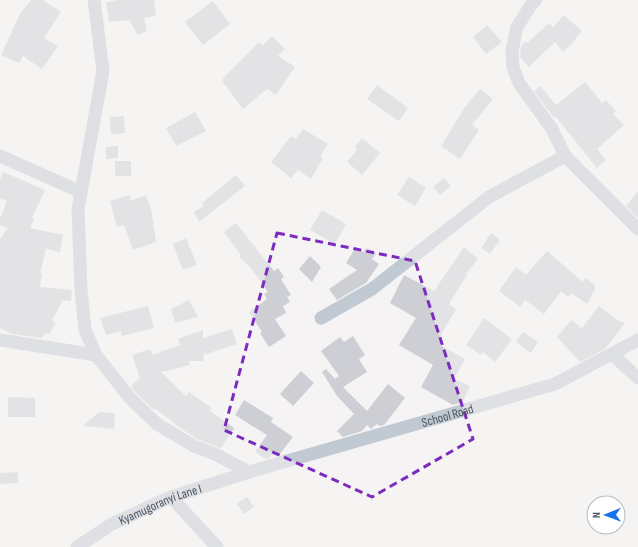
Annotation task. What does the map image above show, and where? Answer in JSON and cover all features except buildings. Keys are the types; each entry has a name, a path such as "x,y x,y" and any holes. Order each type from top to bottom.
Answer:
{"street":[{"path":"94,0 103,71 78,209 81,290 85,330 96,355 130,398 157,424 194,446 215,454 249,472"},
{"path":"536,0 516,27 512,51 513,67 519,83 552,129 565,156 638,229"},
{"path":"0,156 81,192"},
{"path":"321,318 372,289 489,197 565,156"},
{"path":"0,340 96,355"},
{"name":"School Road","path":"249,472 555,384 613,355 638,340"},
{"path":"613,355 638,378"},
{"name":"Kyamugoranyi Lane I","path":"77,547 112,524 171,497 249,472"},
{"path":"171,497 217,547"}],"highlighted area":[{"path":"277,233 415,261 473,439 372,497 224,430"}]}
